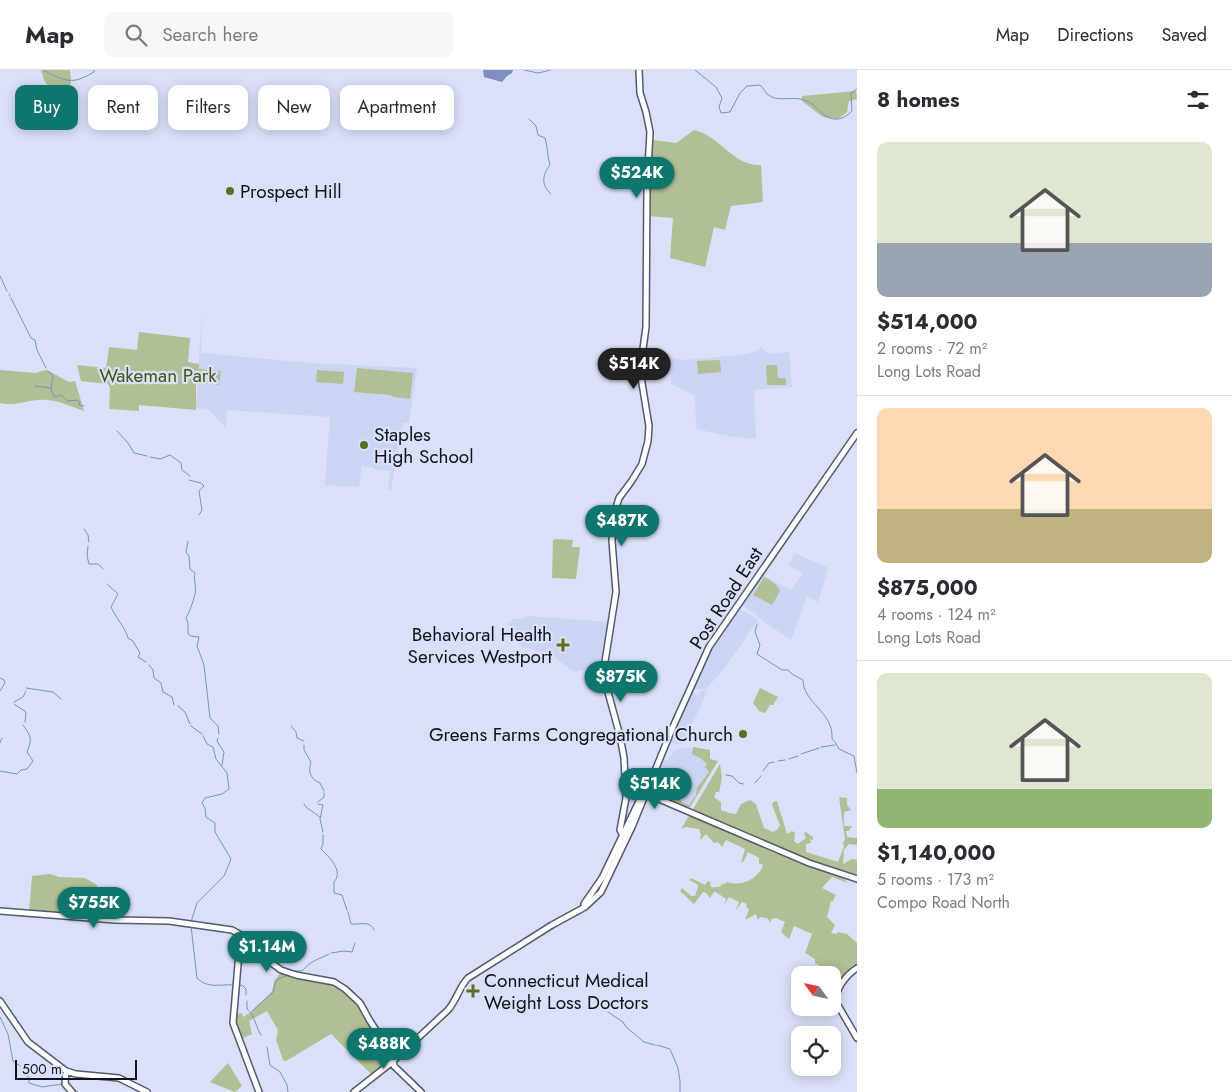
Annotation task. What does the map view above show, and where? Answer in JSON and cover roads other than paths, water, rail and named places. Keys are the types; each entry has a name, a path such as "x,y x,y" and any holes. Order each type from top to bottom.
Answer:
{"main road":[{"path":"625,832 622,826 626,798 624,758 608,693 604,668 616,592 612,541 613,517 619,498 632,482 642,464 650,426 640,371 646,327 647,186 650,132 639,89 639,70"},
{"name":"Post Road East","path":"625,832 641,805 675,721 709,646 857,434"},
{"path":"645,793 651,798 675,806"},
{"path":"645,793 815,865 857,879"},
{"name":"Post Road East","path":"354,1092 393,1060 448,1010 468,978 588,904 599,889 641,797 645,793"},
{"path":"641,805 646,799 651,798"},
{"path":"0,911 89,919 165,921 229,929 244,937 258,953 280,970 291,974 334,982 342,986 360,1002 388,1048 393,1060 402,1073 421,1092"},
{"path":"244,937 239,953 233,1023 259,1092"},
{"path":"857,968 844,980 836,1002 857,1038"},
{"path":"0,1000 28,1042 66,1071 119,1078 147,1092"},
{"path":"66,1071 65,1083 72,1092"}],"water":[{"path":"483,70 513,70 502,82 484,77"}],"waterway":[{"path":"43,70 69,80 80,79 94,72 94,70"},
{"path":"524,70 538,73 551,70"},
{"path":"695,70 716,87 722,98 719,107 721,113 730,112 740,93 747,86 760,85 767,94 774,98 801,99 812,104 831,119 840,119 852,111 851,93 857,89"},
{"path":"529,119 536,126 538,135 545,138 550,165 545,172 544,184 551,194"},
{"path":"0,276 7,291"},
{"path":"11,298 31,338 35,340 37,350 46,368"},
{"path":"48,371 53,376 51,388 54,397 61,395 68,401 77,400 80,402 79,405 84,406"},
{"path":"35,386 51,388"},
{"path":"117,431 134,453 147,456"},
{"path":"150,457 160,459 170,455 181,463 182,470 190,476"},
{"path":"189,480 201,483 204,486 199,491 202,510 199,515"},
{"path":"84,529 88,535 89,542"},
{"path":"188,541 186,552 189,556 190,569 195,573 196,589 186,618 188,634 199,637 197,646 204,665 210,718 218,726 219,734"},
{"path":"88,546 87,556 89,564 98,564 103,569"},
{"path":"107,584 118,594 111,607 128,638 133,641 140,653 138,657 146,662"},
{"path":"757,624 755,632 760,645 757,654 782,670 788,670 803,680 804,688 808,695 828,722 832,739 839,749 854,756 857,773"},
{"path":"149,665 153,670 154,678 161,683 163,692 172,697 174,705"},
{"path":"0,678 5,683 0,691"},
{"path":"26,688 53,692 61,699"},
{"path":"14,702 23,697 26,691"},
{"path":"14,704 26,712 25,722"},
{"path":"178,706 185,712 190,724"},
{"path":"0,771 17,774 21,770 27,769 33,761 27,752 30,735 23,725"},
{"path":"191,726 202,734"},
{"path":"291,726 296,732 297,738 304,741"},
{"path":"191,922 197,903 224,876 231,859 215,832 215,823 206,817 205,808 202,803 205,798 222,794 229,789 227,773 216,759 213,747 207,744 203,736"},
{"path":"0,743 2,738"},
{"path":"218,738 217,741 224,752 222,765"},
{"path":"304,745 304,750 311,762 311,774 320,783 324,791"},
{"path":"821,747 835,745"},
{"path":"801,754 819,748"},
{"path":"789,759 798,756"},
{"path":"778,761 785,760"},
{"path":"763,771 769,763 774,762"},
{"path":"726,775 732,776 739,783 744,784"},
{"path":"755,783 761,776"},
{"path":"318,802 324,797 324,793"},
{"path":"304,804 320,817"},
{"path":"318,804 323,805 320,819 323,832"},
{"path":"323,835 321,849 334,864 337,873 337,878 334,882 334,893 342,895 347,910"},
{"path":"348,912 351,924 367,924 374,930"},
{"path":"191,926 197,978 210,985 233,985"},
{"path":"331,953 352,952 355,943"},
{"path":"294,971 302,971 312,962 329,954"},
{"path":"252,1011 273,992 276,980 288,975"},
{"path":"238,986 242,985 246,989 246,995"},
{"path":"247,1001 247,1009 252,1014 261,1035"},
{"path":"608,1012 623,1022 626,1027 644,1042 655,1045"},
{"path":"0,1017 8,1034 13,1061 20,1066"},
{"path":"657,1045 670,1049 678,1068 680,1092"},
{"path":"267,1047 270,1065 280,1072 287,1085 288,1092"},
{"path":"24,1072 29,1078 29,1083 42,1087 62,1084"},
{"path":"69,1086 78,1092"}],"place":[{"name":"Prospect Hill","path":"230,191"},
{"name":"Staples High School","path":"364,445"},
{"name":"Behavioral Health Services Westport","path":"563,645"},
{"name":"Greens Farms Congregational Church","path":"743,734"},
{"name":"Connecticut Medical Weight Loss Doctors","path":"473,991"}],"park label":[{"name":"Wakeman Park","path":"158,375"}]}
